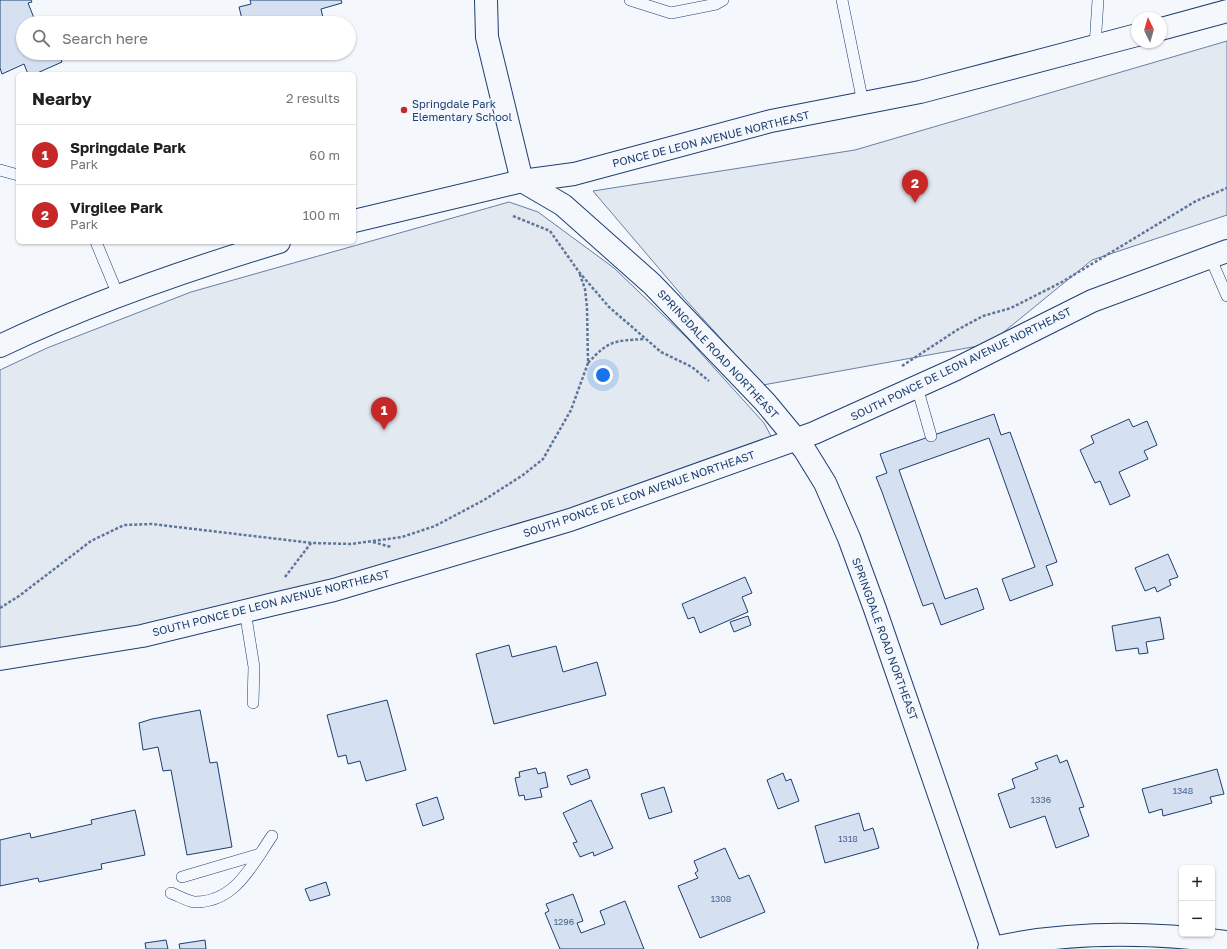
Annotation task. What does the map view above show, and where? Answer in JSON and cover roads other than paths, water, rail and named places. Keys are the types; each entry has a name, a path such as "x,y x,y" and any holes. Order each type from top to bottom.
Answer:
{"main road":[{"path":"486,0 488,37 522,181"},
{"path":"1167,27 1227,11"},
{"name":"PONCE DE LEON AVENUE NORTHEAST","path":"356,221 522,181 574,174 771,121 920,92 1131,37"},
{"name":"SPRINGDALE ROAD NORTHEAST","path":"522,181 563,205 652,284 766,402 796,440 825,483 849,538 880,623 991,949"},
{"path":"0,346 56,319 118,295 273,244"},
{"name":"SOUTH PONCE DE LEON AVENUE NORTHEAST","path":"0,659 142,636 334,590 570,520 796,440 917,387 1092,301 1219,254"},
{"path":"991,949 1037,941 1098,936 1175,937 1227,942"}],"lane":[{"path":"630,0 671,13 716,4 723,0"},
{"path":"842,0 862,103"},
{"path":"1095,46 1098,0"},
{"path":"0,170 16,174"},
{"path":"97,244 118,295"},
{"path":"1219,254 1227,296"},
{"path":"917,387 931,436"},
{"path":"245,611 254,667 253,703"},
{"path":"171,893 193,902 219,898 238,886 272,836"},
{"path":"182,877 260,854"}],"place":[{"name":"Springdale Park Elementary School","path":"404,110"},
{"name":"Virgilee Park","path":"915,203"},
{"name":"Springdale Park","path":"384,430"}]}
